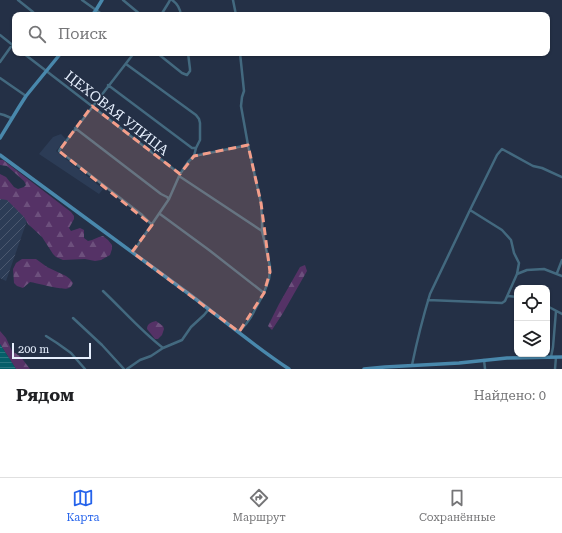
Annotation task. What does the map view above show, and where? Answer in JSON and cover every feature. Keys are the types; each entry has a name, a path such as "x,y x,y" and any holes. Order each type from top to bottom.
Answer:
{"main road":[{"path":"96,10 102,0"},
{"path":"0,138 26,96 59,56"},
{"path":"0,155 289,369"},
{"path":"364,369 507,358 562,357"}],"street":[{"path":"18,0 33,12"},
{"path":"82,0 99,12"},
{"path":"122,0 136,12"},
{"path":"234,0 236,12"},
{"path":"163,12 170,1 178,6 180,12"},
{"path":"0,35 12,45 0,62"},
{"name":"ЦЕХОВАЯ УЛИЦА","path":"27,56 185,180 262,231"},
{"path":"132,56 75,128 59,151 141,214 152,225"},
{"path":"161,56 186,75 190,71 188,56"},
{"path":"239,332 251,317 264,292 270,272 262,231 260,203 241,106 244,91 240,56"},
{"path":"126,64 196,115 200,123 200,140 194,156 179,175 169,199 160,214 132,252"},
{"path":"0,78 26,96"},
{"path":"108,85 192,148 196,148"},
{"path":"0,114 12,118"},
{"path":"75,128 169,199"},
{"path":"194,156 248,145"},
{"path":"412,365 430,294 497,155 502,149 533,166 542,168 562,177"},
{"path":"175,186 182,180 185,180"},
{"path":"428,300 502,303 508,296 517,274 519,262 514,253 511,240 502,230 470,210"},
{"path":"160,214 264,292"},
{"path":"557,273 562,260"},
{"path":"517,274 527,270 544,269 562,276"},
{"path":"102,291 152,340 163,348"},
{"path":"508,296 514,297"},
{"path":"550,308 562,314"},
{"path":"73,318 126,369 163,348 182,340 191,327 209,309"},
{"path":"551,357 556,311"},
{"path":"46,336 71,353 85,369"},
{"path":"555,369 556,357"},
{"path":"484,360 485,369"}],"highlighted area":[{"path":"92,106 180,174 194,156 248,145 261,203 270,272 264,293 239,332 132,252 152,225 59,151"}],"shaded area":[{"path":"61,134 66,139 56,151 103,189 99,194 39,154 53,137"},
{"path":"0,194 31,209 6,281 0,278"},
{"path":"0,344 16,369 0,369"}],"green space":[{"path":"0,160 3,160 71,212 74,219 69,228 71,231 80,228 84,230 84,238 88,241 103,236 108,240 112,245 110,255 101,260 95,261 85,259 63,260 56,257 42,237 28,224 24,217 7,200 0,199 0,174 6,177 14,187 18,189 26,185 24,181 7,166 0,165"},
{"path":"22,259 36,259 47,267 66,276 73,283 70,288 66,289 30,282 23,288 17,286 14,283 13,269 16,263"},
{"path":"305,265 307,271 272,330 268,326 279,304 300,267"},
{"path":"156,321 163,326 164,329 162,335 158,339 155,339 147,329 152,322"},
{"path":"0,331 6,338 12,351 20,356 30,369 16,369 0,344"}]}
